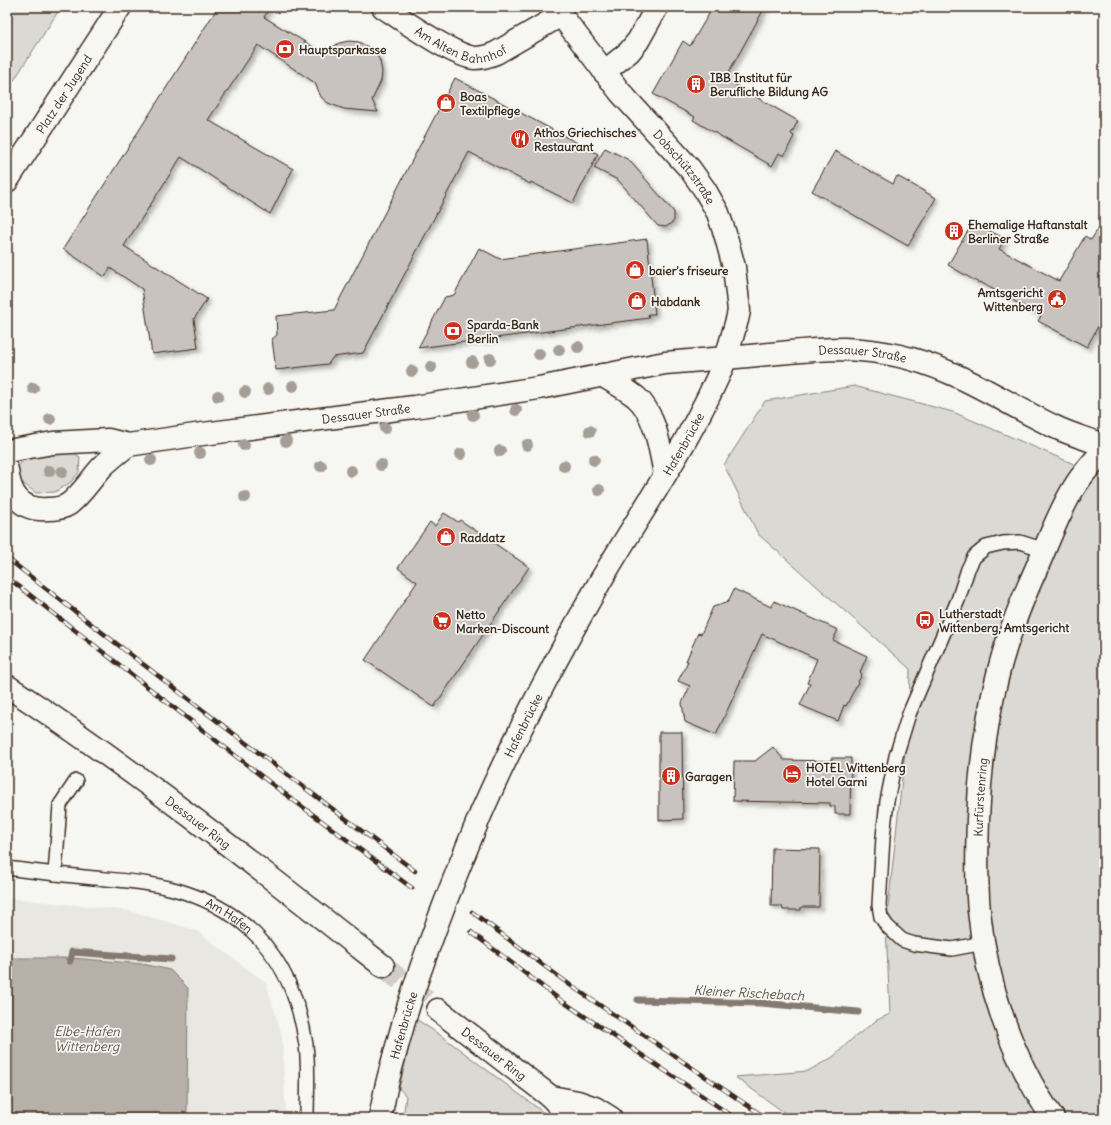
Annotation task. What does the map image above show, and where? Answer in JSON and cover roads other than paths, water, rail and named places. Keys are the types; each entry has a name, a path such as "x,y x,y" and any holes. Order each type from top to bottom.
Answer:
{"street":[{"name":"Platz der Jugend","path":"7,181 120,7"},
{"name":"Am Alten Bahnhof","path":"383,7 444,45 475,58 487,57 496,53 558,11"},
{"path":"604,72 629,52 638,41 657,7"},
{"name":"Dobschützstraße","path":"558,11 604,72 644,119 690,169 705,190 718,213 734,267 738,311 737,320 726,358"},
{"name":"Dessauer Straße","path":"7,451 53,443 108,440 128,445 421,406 539,388 665,363 845,349 896,356 947,371 978,385 1054,426 1104,445"},
{"name":"Hafenbrücke","path":"380,1118 386,1088 406,1014 455,875 482,811 545,681 602,579 641,516 709,397 726,358"},
{"path":"602,375 636,397 649,413 665,474"},
{"path":"7,470 9,482 15,496 21,502 31,508 42,510 56,509 68,505 103,466 128,445"},
{"name":"Kurfürstenring","path":"1053,1118 1028,1076 1014,1047 1002,1015 984,943 979,911 977,874 980,789 992,701 1009,639 1030,583 1069,496 1079,479 1104,450"},
{"name":"Dessauer Ring","path":"7,686 81,736 222,840 383,966"},
{"name":"Dessauer Ring","path":"438,1010 551,1097 570,1118"},
{"name":"Dessauer Ring","path":"551,1097 578,1102 595,1108 611,1118"}],"lane":[{"path":"984,943 952,949 914,944 902,940 887,926 881,917 879,905 883,837 887,801 896,756 910,714 937,652 958,600 968,569 974,557 986,547 1003,543 1020,542 1044,550"},
{"path":"55,874 60,805 76,781"},
{"name":"Am Hafen","path":"7,868 135,881 164,887 192,895 220,907 247,926 268,946 282,969 294,995 302,1023 306,1047 307,1118"}],"water":[{"name":"Elbe-Hafen Wittenberg","path":"7,958 72,958 143,964 170,970 188,988 187,1116 7,1118"}],"waterway":[{"name":"Kleiner Rischebach","path":"70,961 72,952 171,959"},
{"name":"Kleiner Rischebach","path":"638,1000 761,1003 858,1012"}],"tunnel":[{"path":"383,966 438,1010"}],"railway":[{"path":"7,558 210,716 415,871"},
{"path":"7,577 269,782 412,888"},
{"path":"472,912 570,985 766,1118"},
{"path":"471,932 559,999 735,1118"}],"place":[{"name":"Hauptsparkasse","path":"285,49"},
{"name":"IBB Institut für Berufliche Bildung AG","path":"696,84"},
{"name":"Boas Textilpflege","path":"446,103"},
{"name":"Athos Griechisches Restaurant","path":"520,139"},
{"name":"Ehemalige Haftanstalt Berliner Straße","path":"954,231"},
{"name":"baier's friseure","path":"635,270"},
{"name":"Amtsgericht Wittenberg","path":"1057,299"},
{"name":"Habdank","path":"637,301"},
{"name":"Sparda-Bank Berlin","path":"453,331"},
{"name":"Raddatz","path":"446,537"},
{"name":"Lutherstadt Wittenberg, Amtsgericht","path":"925,620"},
{"name":"Netto Marken-Discount","path":"442,621"},
{"name":"HOTEL Wittenberg Hotel Garni","path":"792,774"},
{"name":"Garagen","path":"671,776"}]}
